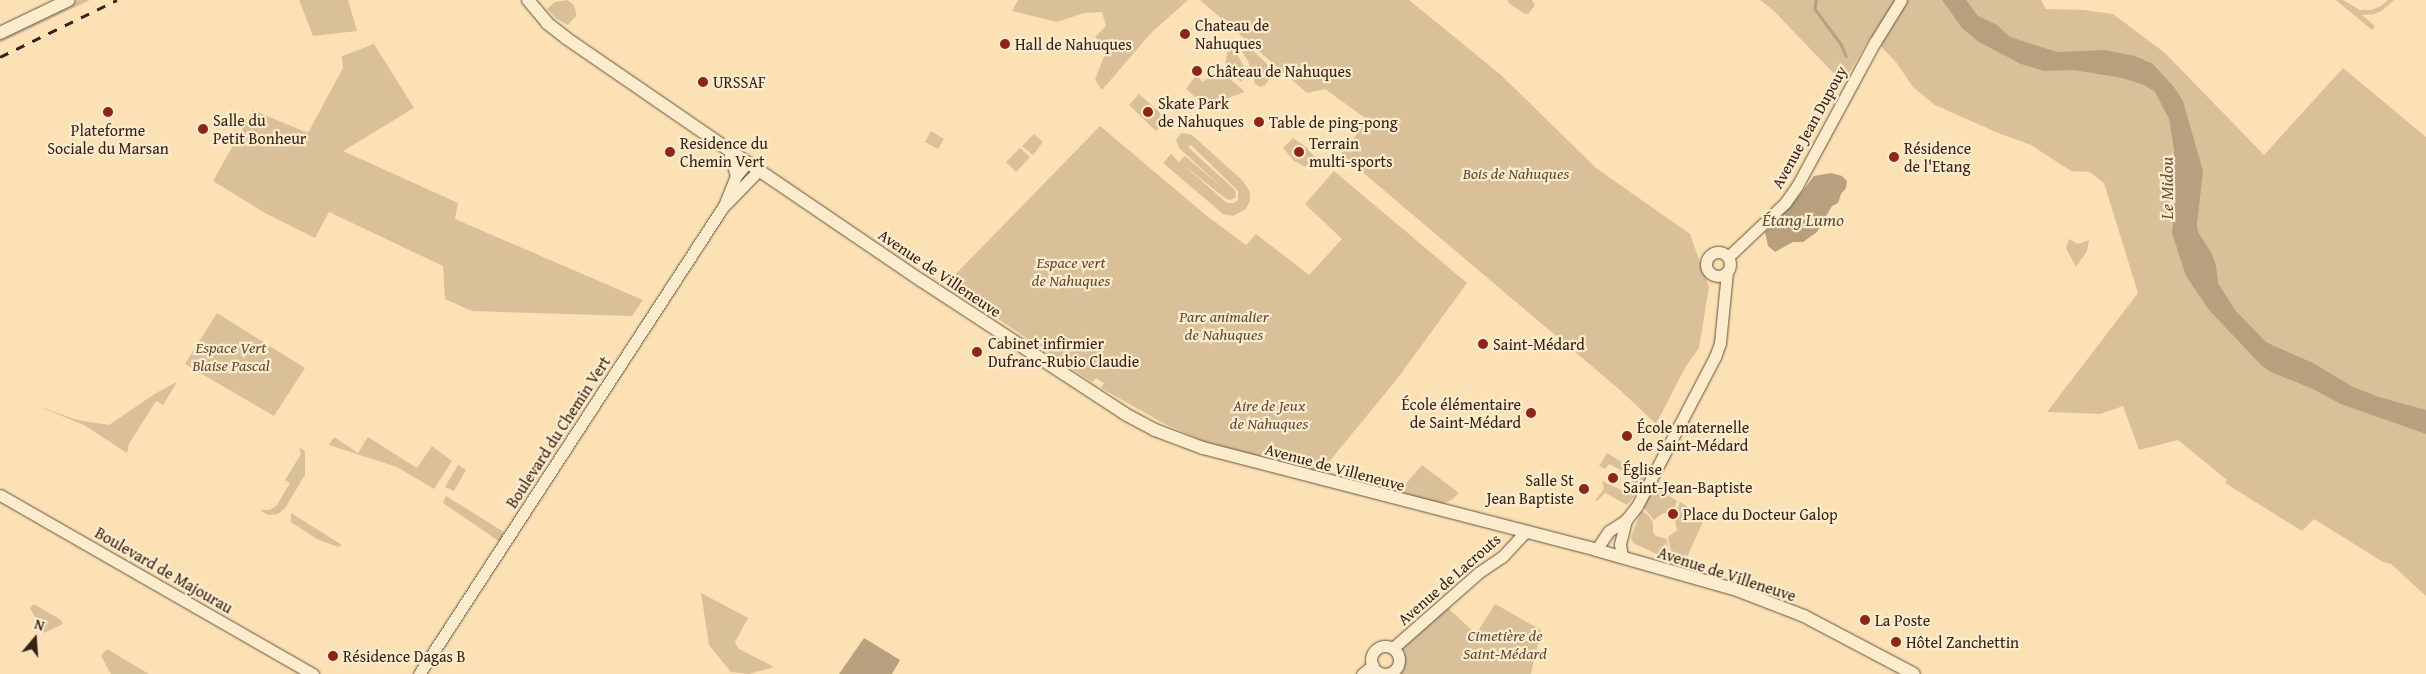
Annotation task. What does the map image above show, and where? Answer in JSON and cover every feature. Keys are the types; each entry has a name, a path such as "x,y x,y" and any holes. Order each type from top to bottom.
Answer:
{"main road":[{"path":"0,26 56,0"},
{"path":"0,33 69,0"},
{"name":"Avenue de Villeneuve","path":"528,0 547,22 566,38 758,171 1125,414 1155,430 1203,448 1524,533 1596,550 1720,585 1777,605 1828,628 1914,674"}],"street":[{"name":"Avenue Jean Dupouy","path":"1728,257 1785,203 1797,186 1875,42 1901,0"},
{"path":"729,150 736,176"},
{"name":"Boulevard du Chemin Vert","path":"419,674 723,207 736,176 747,163"},
{"name":"Boulevard du Chemin Vert","path":"723,207 758,171"},
{"path":"1622,557 1620,544 1626,520 1648,486 1715,357 1720,343 1726,293 1727,272 1730,266 1728,257 1719,252 1709,257 1707,268 1715,276 1726,293"},
{"path":"1715,276 1722,276 1727,272"},
{"name":"Boulevard de Majourau","path":"0,495 313,674"},
{"path":"1596,550 1609,531 1626,520"},
{"name":"Avenue de Lacrouts","path":"1393,648 1478,573 1502,556 1524,533"},
{"path":"1386,646 1393,648 1399,658 1398,666 1393,671 1381,673 1373,665 1372,658 1376,649 1386,646"},
{"path":"1362,674 1373,665"}],"green space":[{"path":"78,0 90,0 0,43 0,37"},
{"path":"299,0 348,0 357,31 313,36"},
{"path":"567,0 574,5 576,12 576,16 568,25 557,19 547,9 555,2"},
{"path":"1018,0 1188,0 1152,32 1102,90 1095,80 1107,48 1095,37 1106,26 1102,12 1084,13 1057,22 1012,11"},
{"name":"Bois de Nahuques","path":"1200,0 1409,0 1501,75 1596,168 1690,234 1709,287 1699,348 1686,366 1656,424 1620,390 1341,154 1368,120 1325,89 1307,93"},
{"path":"1507,0 1532,0 1535,5 1529,13 1525,14"},
{"path":"1760,0 2041,0 2046,9 2084,10 2113,14 2165,53 2264,155 2343,68 2426,137 2426,596 2391,564 2383,562 2314,519 2302,531 2225,483 2227,480 2178,440 2139,450 2123,406 2100,414 2047,412 2138,293 2104,183 2090,172 2071,171 2031,145 1998,133 1935,105 1913,87 1896,62 1871,36 1843,83 1774,11"},
{"path":"2336,0 2343,0 2360,10 2371,10 2381,6 2388,0 2394,0 2383,10 2375,14 2362,15 2375,26 2372,30"},
{"path":"1240,38 1275,72 1265,85 1260,87 1255,84 1248,61 1236,43"},
{"path":"374,44 414,108 343,151 458,203 455,219 643,300 632,316 472,311 445,299 443,266 329,212 315,238 265,213 213,181 253,110 308,133 343,68 342,56"},
{"path":"1233,47 1248,74 1241,82 1225,67 1227,53"},
{"path":"1222,72 1245,92 1222,100 1205,100 1195,97 1186,89 1196,75 1203,82"},
{"name":"Skate Park de Nahuques","path":"1139,94 1167,119 1156,131 1129,105"},
{"path":"1100,126 1207,216 1246,245 1256,234 1309,275 1342,239 1305,204 1334,171 1467,283 1397,379 1320,473 1203,441 1163,423 1101,388 1104,383 1096,378 1092,382 946,284"},
{"path":"931,131 944,139 938,149 925,142"},
{"path":"1182,133 1192,135 1243,181 1250,192 1250,201 1246,209 1233,216 1223,214 1163,163 1171,154 1179,162 1185,156 1223,188 1179,148 1176,139","holes":["1191,145 1238,191 1238,200 1234,203 1227,203 1181,163 1226,199 1231,200 1236,197 1235,190 1189,146"]},
{"path":"1034,134 1043,142 1033,155 1022,146"},
{"name":"Terrain multi-sports","path":"1293,138 1306,147 1315,157 1305,167 1294,161 1283,148"},
{"path":"1020,148 1030,157 1016,172 1006,162"},
{"path":"2069,239 2078,244 2089,240 2087,251 2076,267 2066,248"},
{"name":"Espace Vert Blaise Pascal","path":"217,313 305,368 274,416 185,364"},
{"path":"177,382 163,405 156,401 129,444 127,453 84,425 35,405 77,420 109,425 156,393"},
{"path":"334,437 358,453 368,437 417,468 432,446 452,461 434,489 397,467 329,445"},
{"path":"299,447 305,451 305,475 285,508 278,514 268,515 260,510 270,510 277,505 290,483 285,480 301,454"},
{"path":"1607,453 1646,477 1638,492 1627,505 1605,493 1597,501 1595,500 1604,489 1602,481 1621,490 1623,486 1631,489 1634,483 1632,482 1633,479 1628,476 1629,474 1609,464 1605,469 1599,466"},
{"path":"458,465 466,470 454,491 445,487"},
{"path":"1422,465 1459,493 1453,499 1443,504 1398,493"},
{"path":"1661,491 1677,501 1672,515 1663,513 1654,520 1643,507 1651,493"},
{"path":"446,496 504,532 500,542 443,503"},
{"path":"1680,502 1705,517 1683,566 1678,561 1677,563 1669,560 1671,552 1668,537 1677,530 1674,517"},
{"path":"1641,511 1648,515 1653,522 1653,532 1656,536 1667,539 1669,552 1667,559 1633,543 1631,537"},
{"path":"291,513 342,545 338,547 317,539 291,522"},
{"path":"701,593 748,618 735,642 736,645 739,649 774,667 749,674 731,672 709,645"},
{"path":"34,604 61,620 63,624 44,633 30,608"},
{"name":"Cimetière de Saint-Médard","path":"1495,604 1541,630 1531,674 1399,674 1405,652 1401,649 1447,607 1476,634"},
{"path":"107,649 149,674 111,674 101,656"}],"water":[{"path":"1942,0 1966,0 1978,16 1997,25 2010,37 2057,52 2105,50 2135,56 2153,64 2174,87 2183,101 2203,171 2197,224 2198,232 2211,252 2216,265 2218,283 2235,310 2266,342 2313,363 2353,387 2379,397 2426,410 2426,434 2341,404 2313,389 2271,372 2261,365 2209,310 2186,276 2172,233 2175,202 2174,149 2169,119 2155,92 2144,85 2122,78 2073,70 2044,71 2021,64 1979,42 1962,28"},
{"name":"Étang Lumo","path":"1831,173 1842,176 1847,181 1846,188 1841,194 1838,203 1832,206 1817,232 1803,242 1793,242 1775,252 1768,246 1765,232 1792,205 1814,176"},
{"path":"864,638 900,660 892,674 839,674"}],"waterway":[{"path":"1816,0 1815,9 1841,44 1846,56"}],"railway":[{"path":"0,57 117,0"}],"place":[{"name":"Chateau de Nahuques","path":"1185,34"},
{"name":"Hall de Nahuques","path":"1005,44"},
{"name":"Château de Nahuques","path":"1197,71"},
{"name":"URSSAF","path":"703,82"},
{"name":"Plateforme Sociale du Marsan","path":"108,112"},
{"name":"Skate Park de Nahuques","path":"1148,112"},
{"name":"Table de ping-pong","path":"1259,122"},
{"name":"Salle du Petit Bonheur","path":"203,129"},
{"name":"Residence du Chemin Vert","path":"670,152"},
{"name":"Terrain multi-sports","path":"1299,152"},
{"name":"Résidence de l'Etang","path":"1894,157"},
{"name":"Saint-Médard","path":"1483,344"},
{"name":"Cabinet infirmier Dufranc-Rubio Claudie","path":"977,352"},
{"name":"École élémentaire de Saint-Médard","path":"1531,413"},
{"name":"École maternelle de Saint-Médard","path":"1627,436"},
{"name":"Église Saint-Jean-Baptiste","path":"1613,478"},
{"name":"Salle St Jean Baptiste","path":"1584,489"},
{"name":"Place du Docteur Galop","path":"1673,514"},
{"name":"La Poste","path":"1865,620"},
{"name":"Hôtel Zanchettin","path":"1896,642"},
{"name":"Résidence Dagas B","path":"333,656"}],"water label":[{"name":"Le Midou","path":"2167,188"}],"park label":[{"name":"Espace vert de Nahuques","path":"1071,271"},
{"name":"Parc animalier de Nahuques","path":"1224,325"},
{"name":"Aire de Jeux de Nahuques","path":"1269,414"}]}
